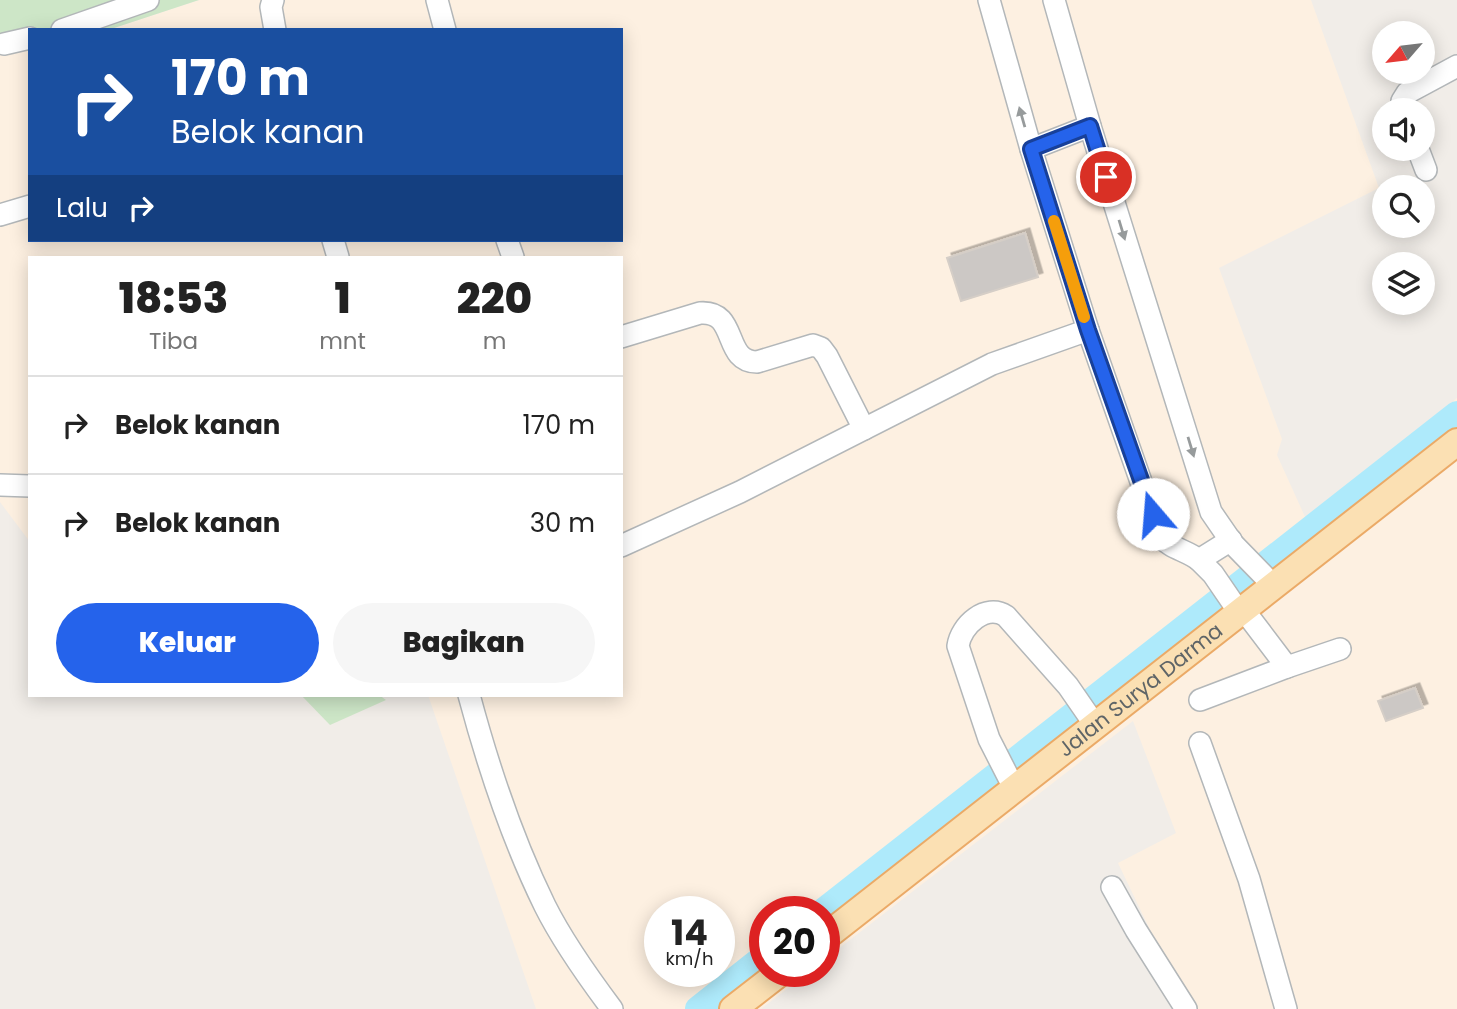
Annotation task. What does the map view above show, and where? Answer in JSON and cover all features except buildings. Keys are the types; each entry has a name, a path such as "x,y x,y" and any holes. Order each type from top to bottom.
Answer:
{"main road":[{"name":"Jalan Surya Darma","path":"840,925 1269,581 1457,442"},
{"path":"740,1007 763,987"}],"street":[{"path":"68,28 148,0"},
{"path":"273,0 271,7 275,28"},
{"path":"437,0 444,28"},
{"path":"989,0 1031,149 1088,330 1160,536 1174,549 1192,554 1206,567 1287,667"},
{"path":"1054,0 1090,126 1211,512 1232,542 1269,581"},
{"path":"4,44 28,38"},
{"path":"1404,98 1407,93 1457,66"},
{"path":"1031,149 1090,126"},
{"path":"1423,161 1426,170"},
{"path":"0,215 28,207"},
{"path":"623,336 709,312 717,315 726,324 741,357 749,362 813,345 821,348 864,429"},
{"path":"623,545 740,492 1002,359 1088,330"},
{"path":"0,485 28,486"},
{"path":"1206,567 1232,542"},
{"path":"1014,786 989,739 958,646 959,635 966,626 988,612 998,611 1068,686 1093,721"},
{"path":"1200,700 1340,649"},
{"path":"470,697 513,832 546,907 586,974 612,1009"},
{"path":"1200,743 1249,879 1286,1009"},
{"path":"1112,887 1176,1005"}],"shaded area":[{"path":"199,0 1311,0 1374,175 1372,175 1372,192 1219,268 1282,439 1277,455 1306,519 1457,398 1457,1009 1188,1009 1118,863 1176,833 1133,721 840,948 840,896 749,896 749,987 789,987 761,1009 536,1009 429,697 623,697 623,256 28,256 28,539 0,502 0,53 28,49 28,242 623,242 623,28 114,28"}],"green space":[{"path":"0,0 199,0 114,28 28,28 28,32 0,53"},
{"path":"303,697 382,697 386,700 330,725"}],"waterway":[{"path":"840,898 1457,414"},
{"path":"698,1009 749,969"}],"slow traffic":[{"path":"1054,221 1084,317"}],"route":[{"path":"1106,177 1090,126 1031,149 1088,330 1153,514"}]}
